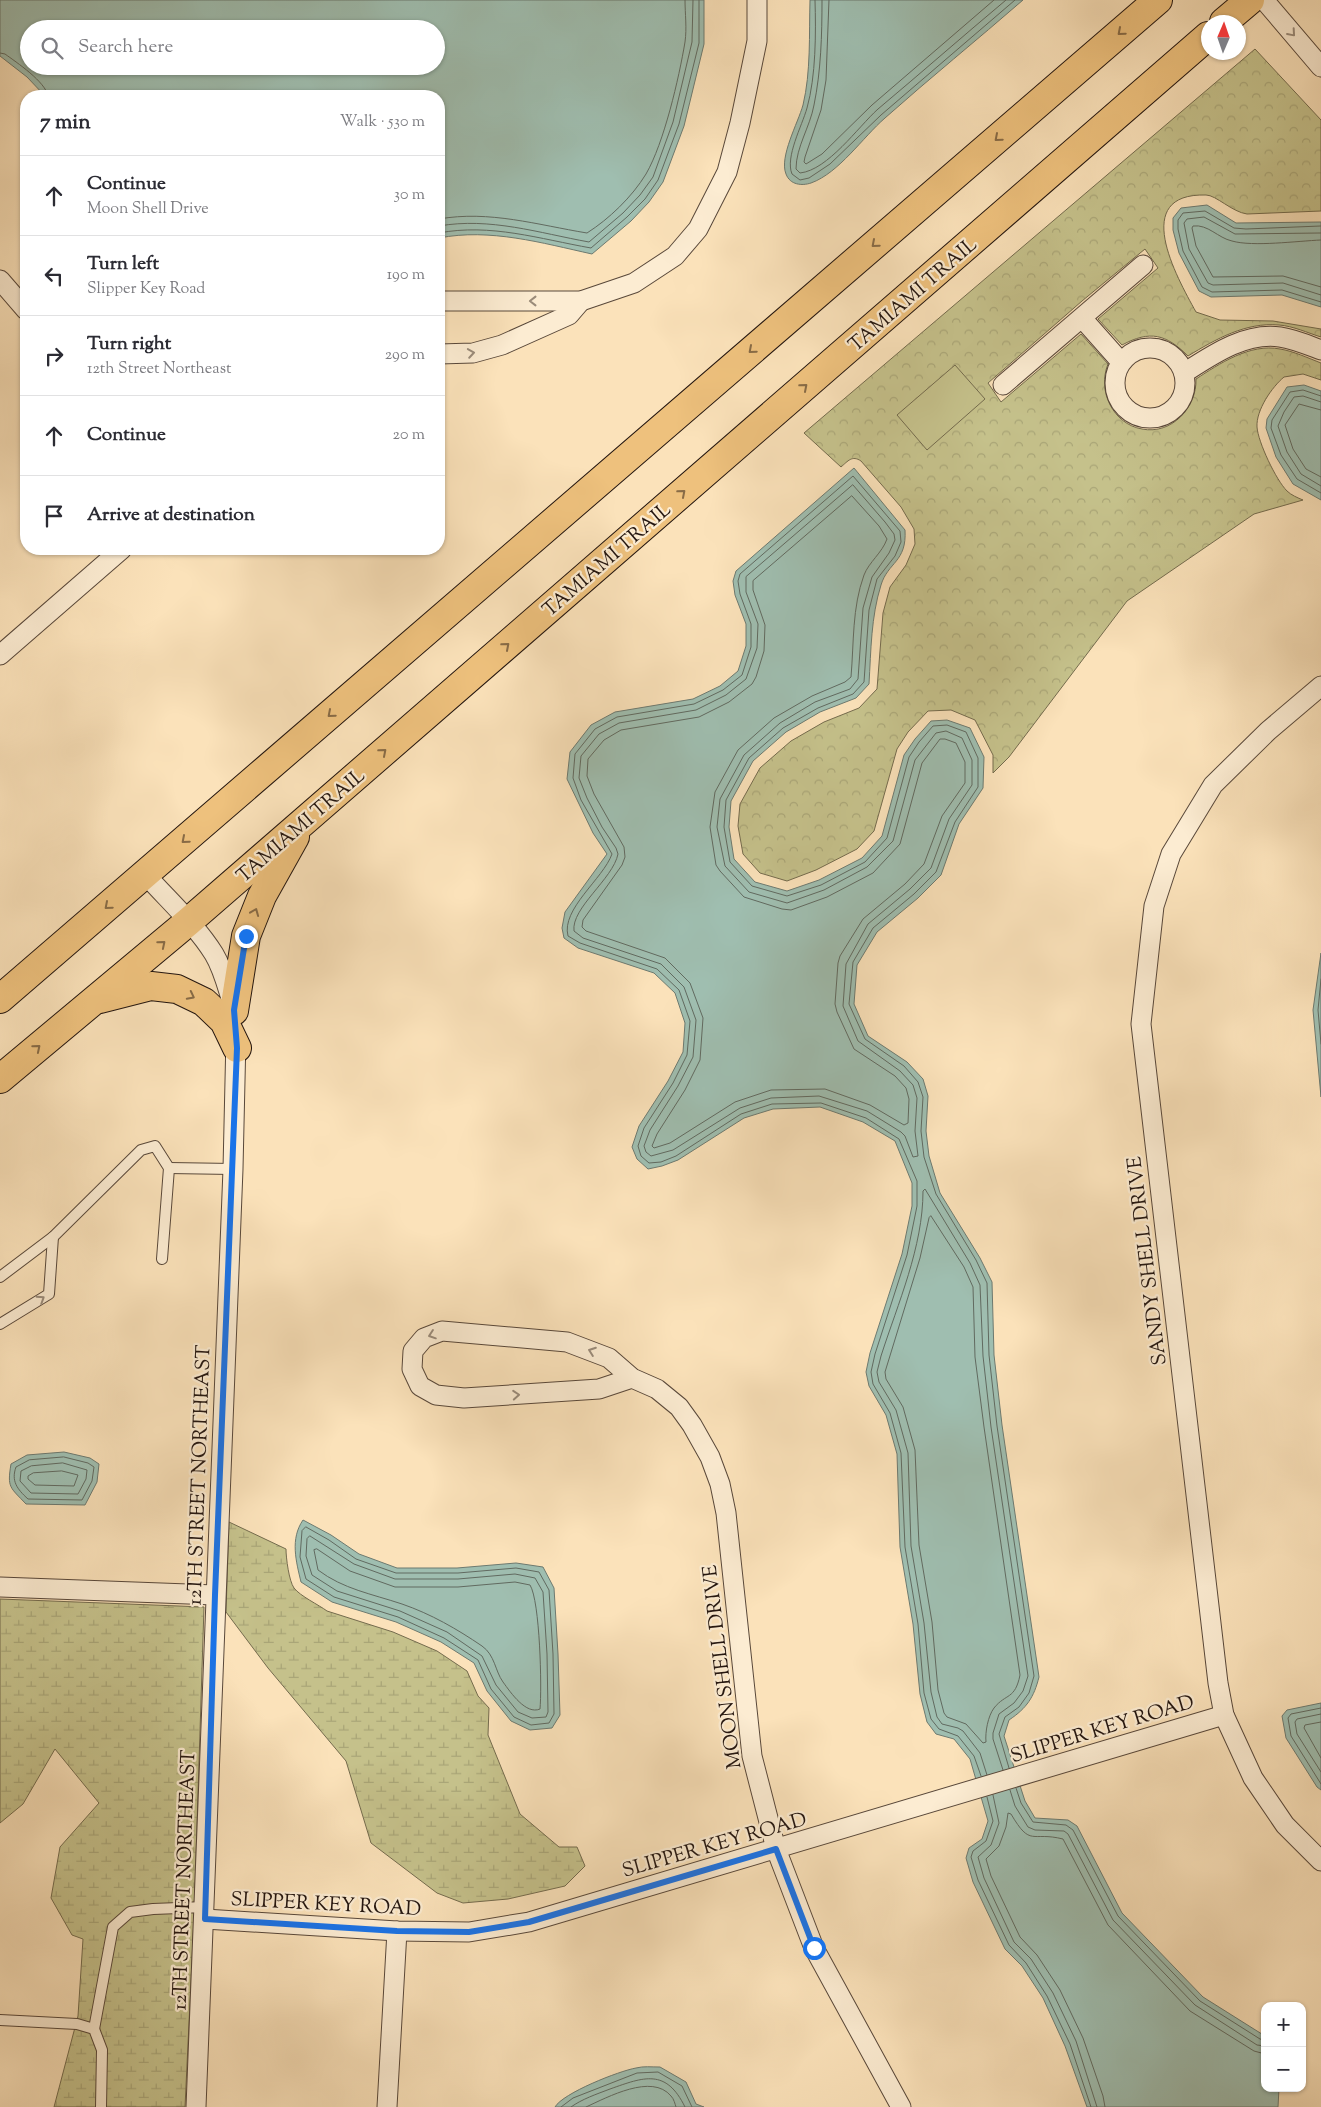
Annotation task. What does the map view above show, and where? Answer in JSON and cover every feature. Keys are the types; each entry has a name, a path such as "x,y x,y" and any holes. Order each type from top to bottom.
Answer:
{"main road":[{"path":"0,1000 1158,0"},
{"path":"1232,15 1250,0"},
{"name":"TAMIAMI TRAIL","path":"0,1079 188,922 1201,42"},
{"path":"234,1010 246,936 262,896 305,820"},
{"path":"94,1001 152,986 177,989 204,1002 224,1020 237,1048"}],"street":[{"path":"445,301 581,301 634,283 675,256 698,229 726,172 740,123 757,41 756,0"},
{"path":"1264,0 1321,67"},
{"path":"1003,385 1143,265"},
{"path":"0,280 20,303"},
{"path":"445,354 473,353 502,345 569,315 581,301"},
{"path":"1082,318 1121,362"},
{"path":"1184,373 1219,350 1256,337 1280,337 1321,350"},
{"path":"1150,347 1161,349 1171,355 1179,362 1184,373 1184,389 1179,404 1163,416 1155,418 1143,418 1132,413 1123,406 1117,396 1114,384 1116,372 1121,362 1129,354 1139,349 1150,347"},
{"path":"0,655 115,555"},
{"name":"SANDY SHELL DRIVE","path":"1321,686 1268,731 1213,785 1171,854 1154,906 1141,1024 1218,1683 1224,1715 1253,1778 1285,1825 1321,1861"},
{"name":"12TH STREET NORTHEAST","path":"145,874 188,922 214,955 225,979 234,1010 237,1048 196,2107"},
{"name":"MOON SHELL DRIVE","path":"632,1378 599,1389 464,1398 436,1395 420,1386 412,1369 413,1351 424,1338 442,1331 567,1342 609,1358 632,1378 657,1389 679,1407 710,1457 720,1484 726,1513 752,1756 776,1849 814,1948 901,2107"},
{"path":"0,1586 215,1595"},
{"name":"SLIPPER KEY ROAD","path":"205,1913 397,1931 469,1932 529,1922 1224,1715"},
{"path":"387,2107 397,1931"}],"lane":[{"path":"0,1277 53,1237 140,1150 155,1146 169,1168 162,1259"},
{"path":"169,1168 233,1169"},
{"path":"0,1324 50,1294 53,1237"},
{"path":"101,2107 102,2050 94,2029 113,1927 130,1912 153,1909 205,1913"},
{"path":"0,2020 77,2024 94,2029"}],"green space":[{"path":"1255,49 1321,120 1321,211 1247,214 1241,213 1206,195 1183,198 1170,207 1164,222 1165,239 1170,259 1196,312 1220,320 1273,321 1321,329 1321,337 1290,327 1267,325 1255,326 1232,333 1188,356 1172,343 1157,337 1141,337 1122,345 1098,319 1158,268 1145,249 988,383 1001,402 1081,334 1108,364 1105,374 1106,395 1116,413 1123,421 1132,426 1153,430 1163,428 1181,417 1192,399 1196,379 1225,361 1246,352 1269,348 1285,350 1300,355 1321,363 1321,380 1303,374 1284,377 1262,406 1257,420 1257,427 1264,451 1283,486 1303,500 1254,514 1127,601 1009,757 993,773 993,755 975,720 951,710 928,711 908,732 897,749 874,831 857,849 816,870 787,881 760,873 743,854 738,826 740,804 760,768 791,741 824,722 859,708 877,689 883,613 890,587 906,565 915,544 914,529 901,507 861,461 853,459 841,467 804,433 1242,60 1246,60 1246,57"},
{"path":"955,365 985,399 927,450 897,415"},
{"path":"229,1522 286,1549 292,1585 297,1591 327,1611 393,1632 437,1651 467,1671 478,1696 489,1708 488,1735 520,1814 559,1847 577,1847 585,1866 565,1886 508,1899 463,1903 437,1893 371,1843 346,1761 268,1668 226,1612"},
{"path":"0,1599 204,1607 194,1918 185,2107 54,2107 78,2016 83,1939 72,1935 51,1898 60,1847 99,1803 55,1749 23,1804 0,1823"}],"water":[{"path":"0,0 704,0 704,44 684,126 663,182 649,202 631,221 592,254 516,238 477,235 445,237 445,90 39,90 24,75 445,75 445,20 20,20 20,72 0,56"},
{"path":"810,0 1023,0 885,118 841,163 821,178 811,183 800,184 788,178 785,159 806,92"},
{"path":"1207,205 1236,223 1321,222 1321,307 1282,295 1211,297 1199,291 1179,253 1173,230 1173,218 1181,208"},
{"path":"1304,385 1321,391 1321,500 1293,484 1276,457 1266,428 1267,419 1287,387"},
{"path":"854,468 905,530 903,549 884,577 875,609 869,684 856,698 820,712 786,732 753,761 731,801 729,827 734,859 755,882 787,891 819,880 862,858 882,836 904,755 931,721 947,720 970,728 984,757 983,788 959,824 941,875 918,898 877,932 857,965 854,1004 868,1036 907,1062 923,1079 928,1096 926,1131 929,1156 940,1193 980,1258 992,1282 994,1355 1002,1425 1039,1677 1029,1702 1009,1720 1004,1736 1025,1801 1035,1818 1068,1820 1077,1826 1122,1913 1203,1997 1261,2033 1261,2092 1279,2092 1278,2107 1087,2107 1065,2046 1043,1998 1022,1966 1005,1949 973,1882 966,1858 969,1848 982,1839 988,1821 970,1759 954,1739 936,1734 927,1722 920,1694 913,1624 900,1547 897,1454 886,1415 869,1386 866,1372 870,1353 902,1254 912,1206 912,1183 895,1141 863,1122 820,1107 773,1109 744,1118 678,1160 648,1169 637,1159 632,1147 639,1126 668,1081 683,1052 685,1023 675,993 654,973 578,948 564,938 562,928 565,912 607,854 593,833 567,779 570,752 591,725 615,712 693,699 720,686 738,671 746,646 746,624 735,595 733,581 736,571"},
{"path":"1321,953 1321,1097 1313,1010"},
{"path":"64,1452 90,1458 99,1464 97,1482 85,1505 26,1504 11,1487 9,1478 11,1464 27,1455"},
{"path":"303,1520 331,1535 359,1554 397,1568 457,1568 516,1563 543,1567 554,1588 558,1654 560,1715 552,1728 530,1730 511,1721 487,1691 474,1663 441,1642 396,1622 332,1602 301,1582 295,1542"},
{"path":"1321,1703 1321,1790 1317,1787 1286,1738 1282,1716 1287,1710"},
{"path":"639,2067 660,2067 686,2082 696,2104 704,2107 555,2107 569,2095 605,2078"}],"route":[{"path":"246,936 234,1010 237,1048 215,1595 205,1919 397,1931 469,1932 529,1922 776,1849 814,1948"}]}
